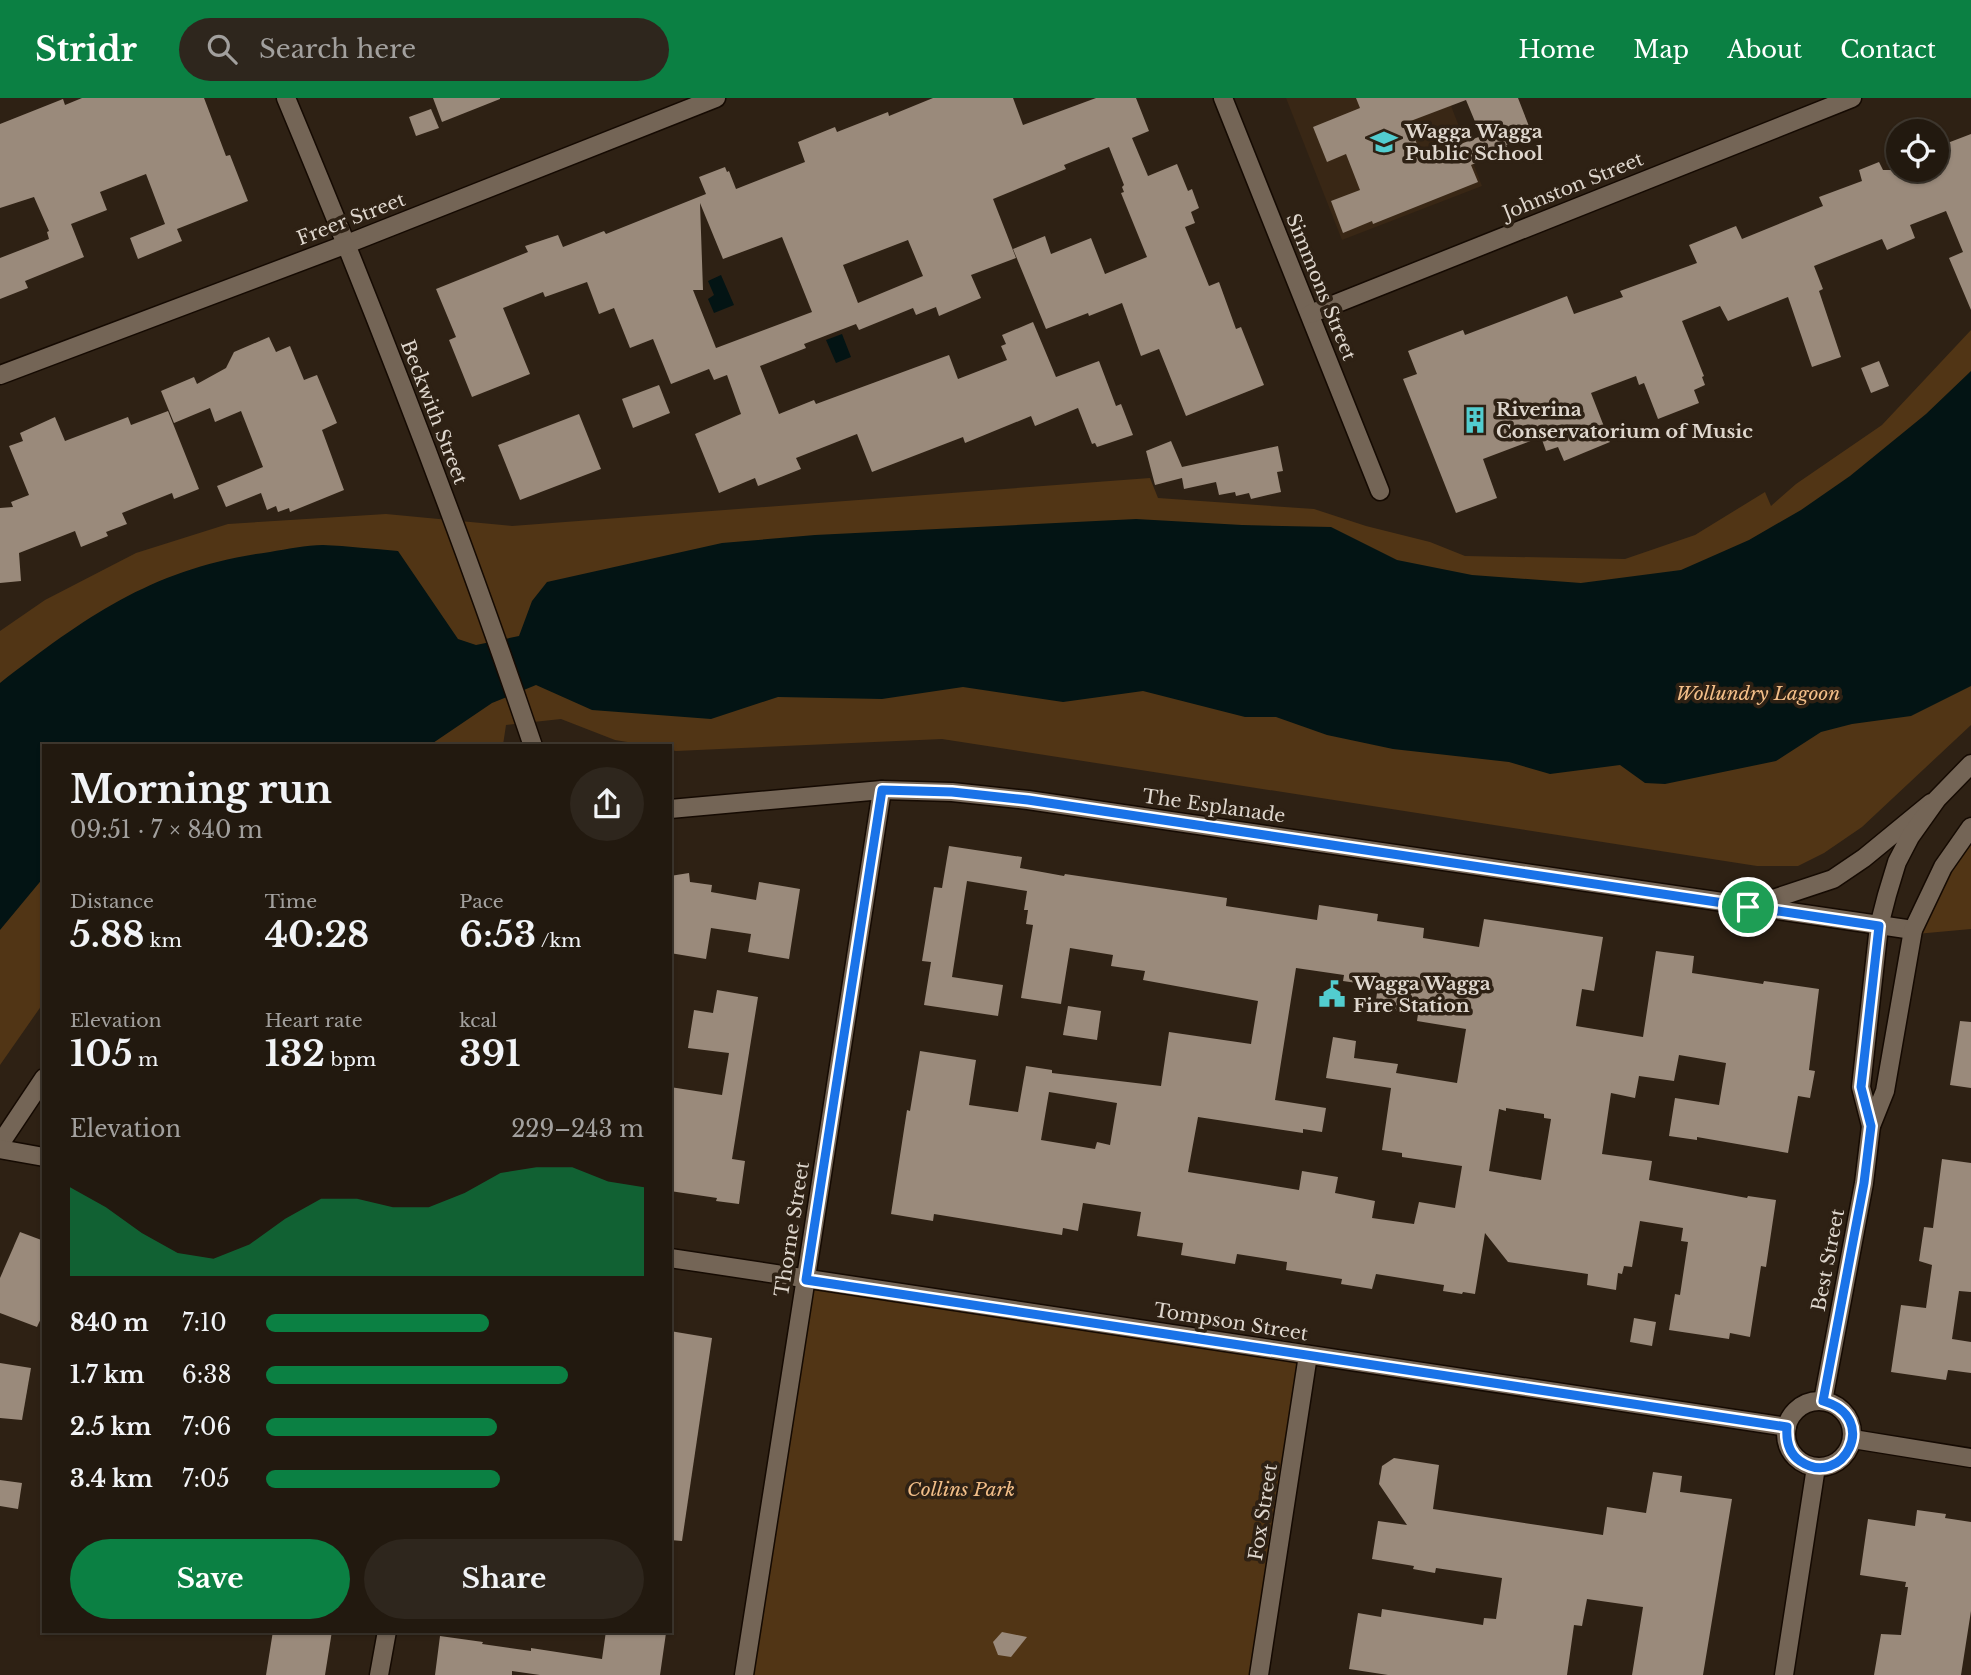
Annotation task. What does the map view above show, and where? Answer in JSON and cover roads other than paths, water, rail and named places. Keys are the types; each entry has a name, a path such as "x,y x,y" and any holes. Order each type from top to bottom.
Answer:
{"street":[{"name":"Beckwith Street","path":"286,98 347,244 457,528 532,744"},
{"name":"Freer Street","path":"0,375 347,244 716,98"},
{"name":"Simmons Street","path":"1223,98 1380,491"},
{"name":"Johnston Street","path":"1310,314 1852,98"},
{"path":"1871,1126 1861,1087 1879,926 1897,862 1910,837 1937,799 1971,764"},
{"name":"The Esplanade","path":"672,809 882,790 952,792 1028,800 1913,930"},
{"name":"Thorne Street","path":"744,1675 882,790"},
{"name":"The Esplanade","path":"1748,907 1833,878 1864,858 1937,799"},
{"path":"1871,1126 1885,1091 1913,930 1943,867 1971,827"},
{"path":"42,1081 0,1147 42,1157"},
{"name":"Best Street","path":"1823,1401 1864,1183 1871,1126"},
{"name":"Tompson Street","path":"672,1258 1787,1427"},
{"name":"Fox Street","path":"1259,1675 1308,1355"},
{"path":"1813,1401 1823,1401 1842,1409 1853,1428 1853,1440 1850,1449 1836,1463 1816,1467 1796,1458 1789,1449 1787,1427 1796,1410 1813,1401"},
{"path":"1853,1440 1971,1458"},
{"path":"1784,1675 1816,1467"},
{"path":"379,1675 387,1633"}],"place":[{"name":"Wagga Wagga Public School","path":"1384,142"},
{"name":"Riverina Conservatorium of Music","path":"1475,420"},
{"name":"Wagga Wagga Fire Station","path":"1332,994"}],"park label":[{"name":"Wollundry Lagoon","path":"1758,693"},
{"name":"Collins Park","path":"961,1489"}]}
